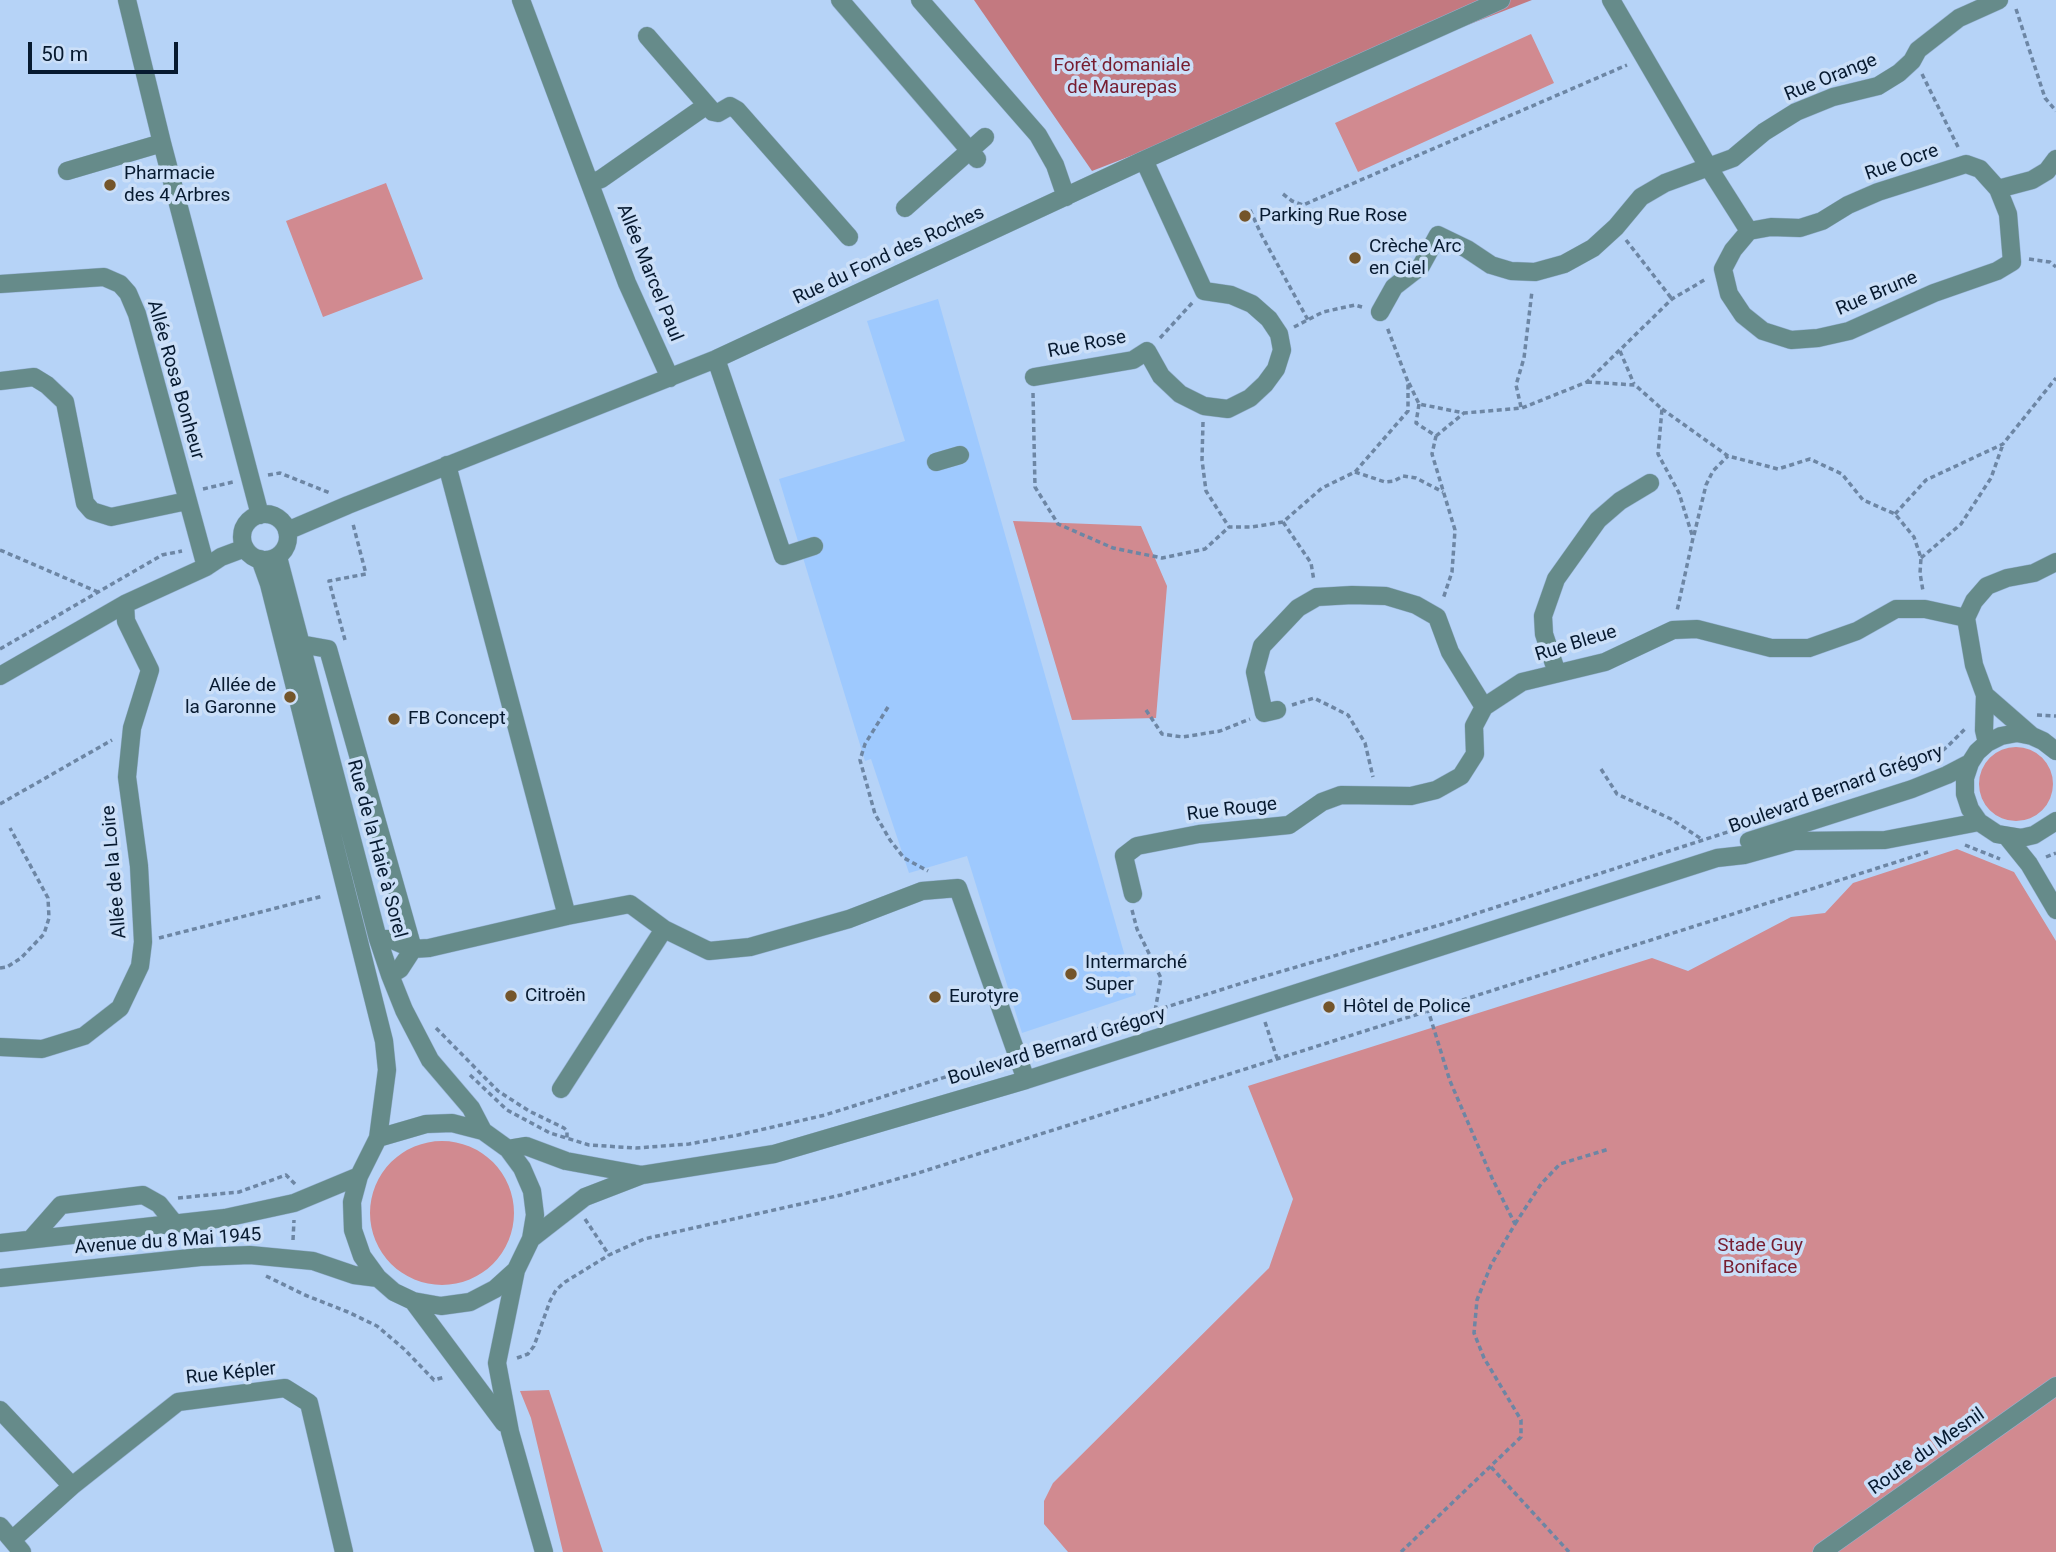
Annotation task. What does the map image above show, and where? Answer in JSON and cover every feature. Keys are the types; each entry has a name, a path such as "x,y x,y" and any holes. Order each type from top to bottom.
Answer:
{"street":[{"path":"127,0 260,515"},
{"path":"840,0 974,154"},
{"path":"920,0 1038,135 1055,165 1066,197"},
{"name":"Rue du Fond des Roches","path":"287,531 716,359 1144,160 1502,0"},
{"path":"1611,0 1709,168 1749,230 1732,250 1723,269"},
{"name":"Rue Orange","path":"1535,272 1563,264 1593,248 1616,227 1641,197 1665,183 1734,158 1764,132 1796,112 1833,97 1878,86 1912,61 1918,50 1959,18 1999,0"},
{"name":"Allée Marcel Paul","path":"524,8 627,283 670,378"},
{"path":"646,36 713,112 718,113 730,106 737,110 849,237"},
{"path":"590,183 601,179 707,105"},
{"path":"905,208 974,154 985,137"},
{"path":"67,171 162,143"},
{"path":"2012,262 2008,214 1998,189 2032,180 2046,171 2056,159"},
{"path":"1144,160 1204,291 1231,295 1252,304 1269,318 1279,334 1282,349 1276,369 1265,384 1250,398 1228,409 1203,405"},
{"name":"Rue Ocre","path":"1749,230 1770,227 1800,228 1822,221 1848,205 1878,192 1966,164 1980,169 1998,189"},
{"path":"1380,312 1394,287 1421,266 1438,235 1492,265 1511,271 1535,272"},
{"name":"Rue Brune","path":"1723,269 1729,294 1742,315 1763,331 1791,340 1818,338 1849,331 1934,293 1997,271 2012,262"},
{"name":"Allée Rosa Bonheur","path":"0,284 104,277 120,285 128,293 137,314 206,567"},
{"name":"Rue Rose","path":"1034,377 1133,360 1147,351 1161,376 1180,394 1203,405"},
{"path":"716,359 783,556 814,546"},
{"path":"0,381 34,377 65,402 85,503 92,511 111,517 187,500"},
{"path":"936,462 960,455"},
{"path":"447,465 567,916"},
{"path":"1557,673 1544,634 1543,616 1556,579 1598,520 1620,500 1650,483"},
{"path":"260,515 278,518 287,531 287,544 269,558 250,554 242,539 243,531 253,518 260,515"},
{"path":"0,676 125,604 245,548"},
{"name":"Rue de la Haie à Sorel","path":"269,558 300,644 378,939 390,975 424,1050 440,1074 471,1108 483,1131"},
{"name":"Rue de la Haie à Sorel","path":"269,558 269,584 384,1041 387,1070 378,1138"},
{"path":"1987,743 1985,704 1966,618 1974,601 1987,586 2007,578 2034,573 2056,562"},
{"path":"1271,712 1255,671 1262,646 1298,608 1317,597 1352,595 1386,596 1416,605 1437,617 1450,652 1484,707"},
{"name":"Allée de la Loire","path":"0,1047 42,1049 84,1036 120,1007 140,966 143,942 139,866 127,777 132,729 150,670 126,621 125,604"},
{"name":"Rue Bleue","path":"1484,707 1522,682 1605,662 1673,630 1697,629 1771,648 1809,648 1857,631 1896,609 1925,609 1966,618"},
{"path":"300,644 328,649 413,949 400,969 390,975"},
{"path":"1985,704 2047,741"},
{"name":"Rue Rouge","path":"1132,901 1124,856 1137,846 1199,834 1289,825 1322,802 1341,795 1411,796 1436,790 1461,776 1475,754 1474,726 1484,707"},
{"path":"2047,741 2009,734 1987,743 1969,763 1965,794 1970,809 1979,822 2008,838 2034,835 2056,821"},
{"name":"Boulevard Bernard Grégory","path":"1717,858 1741,844 1912,789 1969,763"},
{"name":"Boulevard Bernard Grégory","path":"531,1239 585,1197 642,1175 774,1154 1026,1080 1717,858 1744,855 1794,841 1885,840 1979,822"},
{"path":"2008,838 2029,864 2056,910"},
{"path":"378,939 390,939 413,949 429,948 630,904 664,929 709,951 750,947 849,919 922,891 958,888 1026,1080"},
{"path":"561,1089 664,929"},
{"path":"516,1270 495,1289 470,1302 441,1306 413,1301 394,1292 378,1278 362,1256 353,1230 352,1202 359,1176 378,1138 426,1124 452,1123 483,1131 508,1149 522,1168 531,1191 535,1215 531,1239 516,1270 497,1363 510,1432 544,1552"},
{"name":"Boulevard Bernard Grégory","path":"508,1149 526,1146 566,1161 642,1175"},
{"name":"Avenue du 8 Mai 1945","path":"0,1242 225,1218 294,1203 359,1176"},
{"path":"31,1239 61,1205 142,1195 159,1204 175,1224"},
{"name":"Avenue du 8 Mai 1945","path":"0,1278 200,1257 250,1255 321,1263 354,1275 378,1278"},
{"path":"413,1301 510,1432"},
{"name":"Route du Mesnil","path":"1822,1552 2056,1387"},
{"name":"Rue Képler","path":"17,1546 72,1486 178,1402 285,1388 309,1403 344,1552"},
{"path":"0,1410 72,1486"},
{"path":"0,1526 17,1546"}],"path":[{"path":"2013,0 2045,98 2056,111"},
{"path":"1283,194 1303,205 1645,57"},
{"path":"1912,61 1922,75 1966,164"},
{"path":"1250,210 1308,320"},
{"path":"1616,227 1672,299"},
{"path":"2012,262 2035,259 2050,262 2056,267"},
{"path":"1419,404 1464,413 1522,408 1587,382 1672,299 1723,269"},
{"path":"1522,408 1516,385 1524,358 1535,272"},
{"name":"Rue Rose","path":"1147,351 1204,291"},
{"path":"1279,334 1323,312 1355,305 1380,312 1419,404 1416,423 1436,436"},
{"path":"1620,351 1635,385"},
{"path":"1034,377 1035,487 1058,524 1113,548 1162,558 1205,549 1229,527 1252,527 1283,522 1322,488 1355,472 1408,411 1408,382"},
{"path":"1922,558 1961,524 1991,478 2003,444 2056,378"},
{"path":"1203,405 1202,460 1206,491 1229,527"},
{"path":"1662,409 1728,456 1778,469 1810,459 1842,474 1863,500 1895,514 1914,537 1922,558 1920,573 1925,609"},
{"path":"1437,617 1452,572 1455,530 1432,454 1436,436 1464,413"},
{"path":"1895,514 1926,481 2003,444"},
{"path":"1693,538 1706,485 1713,471 1728,456"},
{"path":"1355,472 1385,482 1403,476 1416,478 1445,493"},
{"path":"1283,522 1311,562 1317,597"},
{"path":"0,649 162,555 200,547"},
{"path":"0,550 125,604"},
{"path":"1146,710 1161,734 1183,737 1220,731 1314,698 1348,715 1365,743 1378,796"},
{"path":"1920,766 1947,747 1979,714 1985,704"},
{"path":"888,707 865,744 860,760 875,814 904,858 958,888"},
{"path":"2029,713 2056,716"},
{"path":"0,804 132,729"},
{"path":"1601,769 1617,794 1671,819 1703,840"},
{"path":"0,968 8,967 21,958 44,934 49,918 48,898 10,828"},
{"path":"469,1074 508,1110 550,1133 589,1145 636,1148 688,1144 738,1135 825,1115 1453,921 1742,828"},
{"path":"514,1359 528,1354 534,1346 556,1290 609,1255 644,1239 841,1195 918,1173 1940,848 1928,831"},
{"path":"1958,842 2007,862"},
{"path":"143,942 323,896"},
{"path":"1132,901 1138,929 1160,978 1155,1011"},
{"path":"1428,1010 1450,1081 1515,1224"},
{"path":"428,1018 498,1091 528,1111 564,1128 567,1139"},
{"path":"1401,1552 1521,1437 1521,1420 1484,1358 1474,1334 1477,1300 1491,1265 1541,1184 1560,1164 1609,1149"},
{"path":"293,1258 294,1203"},
{"path":"291,1288 377,1326 434,1380 456,1374"},
{"path":"1490,1467 1569,1552"}],"shaded area":[{"path":"938,299 1136,995 1022,1033 967,856 909,873 871,759 865,761 779,479 905,441 867,321"}],"green space":[{"name":"Forêt domaniale de Maurepas","path":"974,0 1532,0 1092,171"},
{"path":"1531,34 1554,83 1358,172 1335,123"},
{"path":"386,183 423,279 323,317 286,221"},
{"path":"1013,521 1141,526 1167,586 1156,718 1072,720"},
{"path":"2009,747 2023,747 2037,753 2047,763 2053,784 2051,798 2037,815 2023,821 2009,821 1995,815 1985,805 1979,791 1979,777 1985,763 1995,753"},
{"name":"Stade Guy Boniface","path":"1957,849 2014,872 2056,941 2056,1552 1068,1552 1044,1524 1044,1501 1053,1483 1269,1268 1293,1199 1248,1086 1652,958 1688,971 1791,917 1825,913 1853,883"},
{"path":"442,1141 470,1147 493,1162 508,1185 514,1213 508,1241 493,1264 470,1279 442,1285 414,1279 391,1264 376,1241 370,1213 376,1185 391,1162 414,1147"},
{"path":"549,1390 603,1552 563,1552 531,1418 520,1391"}],"place":[{"name":"Pharmacie des 4 Arbres","path":"110,185"},
{"name":"Parking Rue Rose","path":"1245,216"},
{"name":"Crèche Arc en Ciel","path":"1355,258"},
{"name":"Allée de la Garonne","path":"290,697"},
{"name":"FB Concept","path":"394,719"},
{"name":"Intermarché Super","path":"1071,974"},
{"name":"Citroën","path":"511,996"},
{"name":"Eurotyre","path":"935,997"},
{"name":"Hôtel de Police","path":"1329,1007"}]}
